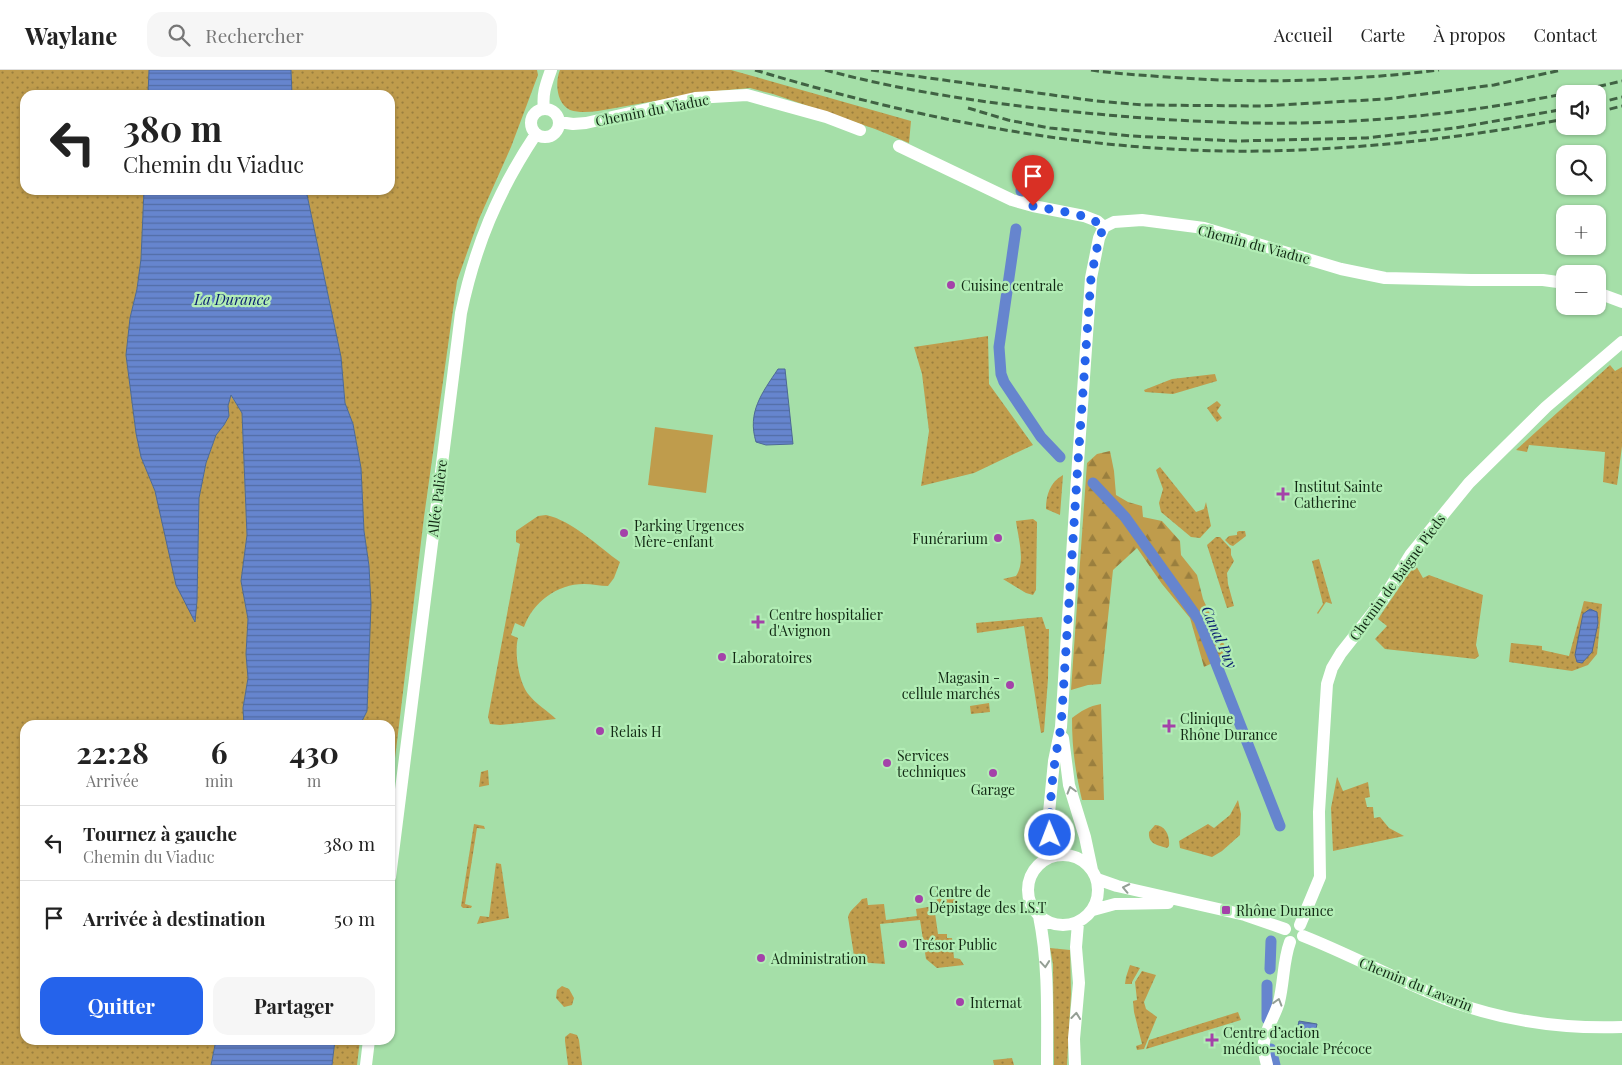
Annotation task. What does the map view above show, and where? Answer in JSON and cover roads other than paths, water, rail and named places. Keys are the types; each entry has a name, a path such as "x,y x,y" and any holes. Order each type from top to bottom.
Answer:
{"street":[{"path":"544,108 543,90 551,70"},
{"name":"Chemin du Viaduc","path":"559,122 586,123 695,98 747,95 826,117 860,130"},
{"path":"544,108 555,112 559,122 557,131 545,137 536,134 532,128 531,120 537,111 544,108"},
{"name":"Allée Palière","path":"395,836 461,313 468,277 492,212 518,162 536,134"},
{"path":"899,146 1012,200 1084,216 1097,221 1104,227 1099,238 1091,278 1061,727 1054,761 1049,813 1051,852 1049,858"},
{"name":"Chemin du Viaduc","path":"1104,227 1114,222 1142,220 1204,228 1341,269 1385,278 1556,282"},
{"path":"1606,297 1622,302"},
{"name":"Chemin de Baigne Pieds","path":"1302,930 1321,873 1318,812 1328,684 1332,668 1341,653 1382,601 1411,554 1469,483 1546,407 1622,342"},
{"path":"1039,916 1053,924 1070,925 1084,919 1093,910 1097,900 1098,890 1085,837 1069,785 1061,727"},
{"path":"1047,1065 1046,981 1042,931 1039,916 1030,902 1028,885 1035,869 1049,858 1068,855 1086,863 1094,875 1117,886 1245,915 1285,929"},
{"path":"1093,910 1104,906 1132,903 1191,903"},
{"path":"1075,1065 1074,1039 1079,983 1076,937 1078,922"},
{"path":"1292,923 1302,930 1297,942 1290,942 1284,933 1285,929 1292,923"},
{"name":"Chemin du Lavarin","path":"1302,930 1445,998 1482,1011 1549,1024 1583,1027 1622,1027"},
{"path":"1267,1065 1264,1042 1278,1004 1290,942"},
{"path":"366,1065 368,1045"}],"water":[{"path":"149,70 291,70 292,90 148,90"},
{"name":"La Durance","path":"144,195 307,195 341,357 345,403 353,424 361,468 364,531 369,566 371,604 367,711 362,720 244,720 243,708 248,678 246,654 248,619 241,581 247,535 242,413 231,395 228,406 229,416 216,435 206,463 199,498 195,622 176,585 155,491 141,457 126,355 130,318 137,289 141,259"},
{"path":"778,369 785,369 793,444 766,445 756,442 753,421 758,403"},
{"path":"1590,609 1597,612 1598,623 1592,652 1582,663 1577,662 1575,655 1583,614"},
{"path":"1299,1021 1317,1024 1315,1034 1297,1030"},
{"path":"215,1045 334,1045 332,1065 211,1065"}],"waterway":[{"name":"Canal Puy","path":"1021,191 1025,163"},
{"name":"Canal Puy","path":"1016,229 999,347 1001,374 1004,382 1041,437 1060,457"},
{"name":"Canal Puy","path":"1093,483 1125,517 1199,620 1280,826"},
{"name":"Canal Puy","path":"1270,969 1271,941"},
{"name":"Canal Puy","path":"1267,985 1267,1019"},
{"name":"Canal Puy","path":"1271,1049 1275,1065"}],"railway":[{"path":"755,70 817,88 944,118 1072,140 1136,147 1266,151 1341,148 1454,137 1556,120"},
{"path":"825,70 918,91 1012,105 1142,118 1253,123 1346,121 1439,114 1531,100 1622,81"},
{"path":"871,70 1096,101 1143,105 1262,106 1386,99 1494,85 1561,70"},
{"path":"1091,70 1201,79 1269,81 1371,77 1439,70"},
{"path":"1606,101 1622,97"},
{"path":"1606,110 1622,106"},
{"path":"968,108 1008,120 1050,128 1132,136 1236,141 1366,138 1455,128 1556,111"}],"place":[{"name":"Cuisine centrale","path":"951,285"},
{"name":"Institut Sainte Catherine","path":"1283,494"},
{"name":"Parking Urgences Mère-enfant","path":"624,533"},
{"name":"Funérarium","path":"998,538"},
{"name":"Centre hospitalier d'Avignon","path":"758,622"},
{"name":"Laboratoires","path":"722,657"},
{"name":"Magasin - cellule marchés","path":"1010,685"},
{"name":"Clinique Rhône Durance","path":"1169,726"},
{"name":"Relais H","path":"600,731"},
{"name":"Services techniques","path":"887,763"},
{"name":"Garage","path":"993,773"},
{"name":"Centre de Dépistage des I.S.T","path":"919,899"},
{"name":"Rhône Durance","path":"1226,910"},
{"name":"Trésor Public","path":"903,944"},
{"name":"Administration","path":"761,958"},
{"name":"Internat","path":"960,1002"},
{"name":"Centre d’action médico-sociale Précoce","path":"1212,1040"}]}
